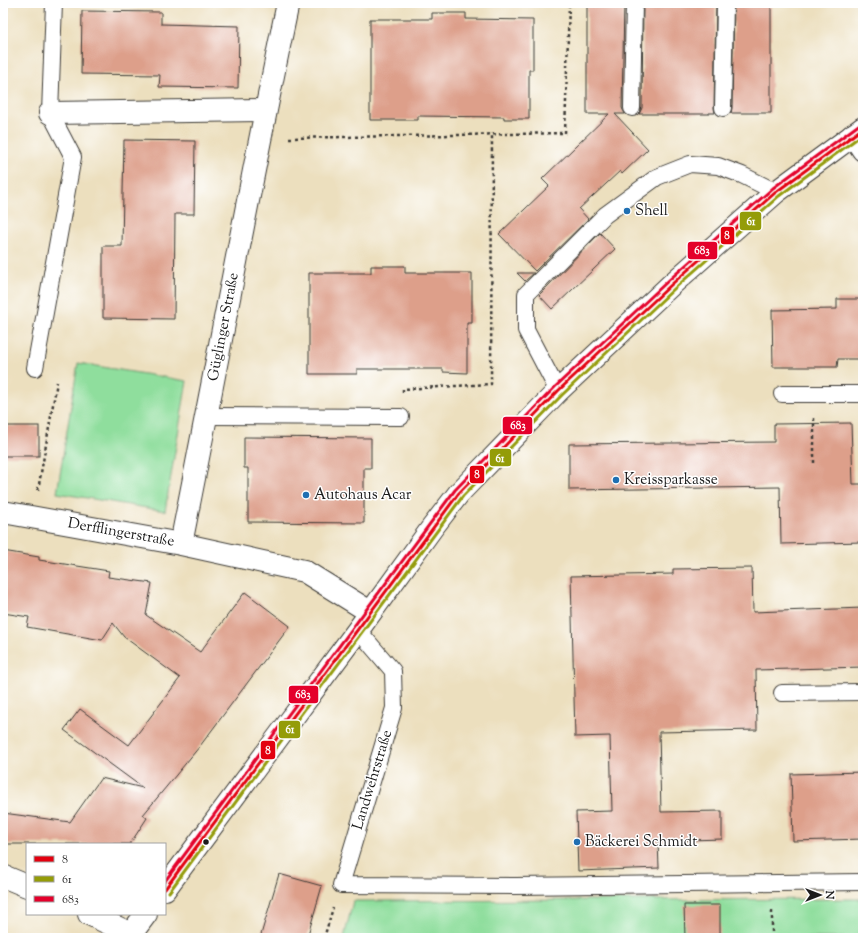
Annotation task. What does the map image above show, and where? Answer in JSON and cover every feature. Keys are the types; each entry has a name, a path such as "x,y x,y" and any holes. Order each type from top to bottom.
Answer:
{"street":[{"name":"Güglinger Straße","path":"181,544 207,416 265,110 288,3"},
{"path":"50,113 265,110"},
{"path":"166,888 432,528 459,494 558,391 672,284 776,192 860,137"},
{"name":"Derfflingerstraße","path":"3,512 181,544 304,571 370,612"},
{"path":"3,876 26,886"},
{"path":"91,915 130,936 145,915"}],"lane":[{"path":"35,368 73,157 50,113 54,3"},
{"path":"632,108 634,3"},
{"path":"723,108 725,3"},
{"path":"558,391 526,330 526,294 605,215 657,177 690,164 718,166 742,174 776,192"},
{"path":"782,394 863,394"},
{"path":"207,416 401,417"},
{"name":"Landwehrstraße","path":"341,885 394,708 393,670 358,630"},
{"path":"782,693 863,692"},
{"path":"341,885 772,884 863,882"}],"path":[{"path":"260,138 565,133 569,3"},
{"path":"401,417 403,389 491,384 492,133"},
{"path":"34,517 58,374 35,368"},
{"path":"814,394 814,466"},
{"path":"772,884 772,938"},
{"path":"324,938 341,885"}],"green space":[{"path":"78,363 187,381 165,511 57,493"},
{"path":"863,899 863,938 344,938 353,901"}],"building":[{"path":"587,3 624,3 622,108 625,114 615,114 648,149 622,174 620,171 579,209 588,219 535,271 499,234 549,186 542,179 609,114 587,114"},
{"path":"643,3 716,3 715,113 639,114 642,108"},
{"path":"734,3 771,3 771,113 731,113"},
{"path":"82,11 161,12 161,24 239,26 238,88 159,87 160,75 81,74"},
{"path":"432,13 466,13 466,19 533,20 533,70 529,70 529,119 504,119 504,117 418,116 418,120 370,120 370,19 432,19"},
{"path":"124,140 195,141 194,214 175,214 174,319 103,318 103,246 122,246"},
{"path":"600,233 615,249 552,309 539,295"},
{"path":"371,266 405,266 405,273 472,273 472,323 467,323 467,373 443,372 443,369 357,369 357,374 309,374 309,273 371,273"},
{"path":"517,273 534,273 525,281"},
{"path":"837,299 863,299 863,359 838,359 837,367 773,367 772,310 837,309"},
{"path":"851,423 853,484 863,484 863,542 781,544 780,487 569,490 569,444 774,442 774,424"},
{"path":"3,426 39,426 39,456 3,456"},
{"name":"Autohaus Acar","path":"244,437 371,438 371,468 364,468 364,523 248,522 248,468 244,468"},
{"path":"3,551 39,557 39,560 109,571 108,577 152,583 146,615 200,652 245,592 290,626 200,746 143,815 147,818 131,843 3,844 3,813 70,822 101,778 143,788 64,730 80,709 129,745 180,678 124,637 113,623 102,640 27,627 29,617 3,613"},
{"path":"752,568 753,612 863,608 863,667 756,670 757,730 659,732 661,812 722,811 722,839 658,841 659,868 578,871 576,812 612,811 610,736 575,737 571,576 673,574 673,569"},
{"path":"863,772 863,839 793,841 791,774"},
{"path":"279,874 322,886 307,938 260,938"},
{"path":"684,905 720,905 720,938 685,938"}],"transit line":[{"name":"683","path":"166,880 455,490 555,387 669,280 773,188 860,124"},
{"name":"8","path":"166,888 459,493 558,391 672,284 776,192 863,128"},
{"name":"61","path":"169,892 463,496 562,395 675,288 779,196 863,134"}],"place":[{"name":"Shell","path":"627,211"},
{"name":"Kreissparkasse","path":"616,480"},
{"name":"Autohaus Acar","path":"306,495"},
{"name":"Bäckerei Schmidt","path":"577,842"}]}
